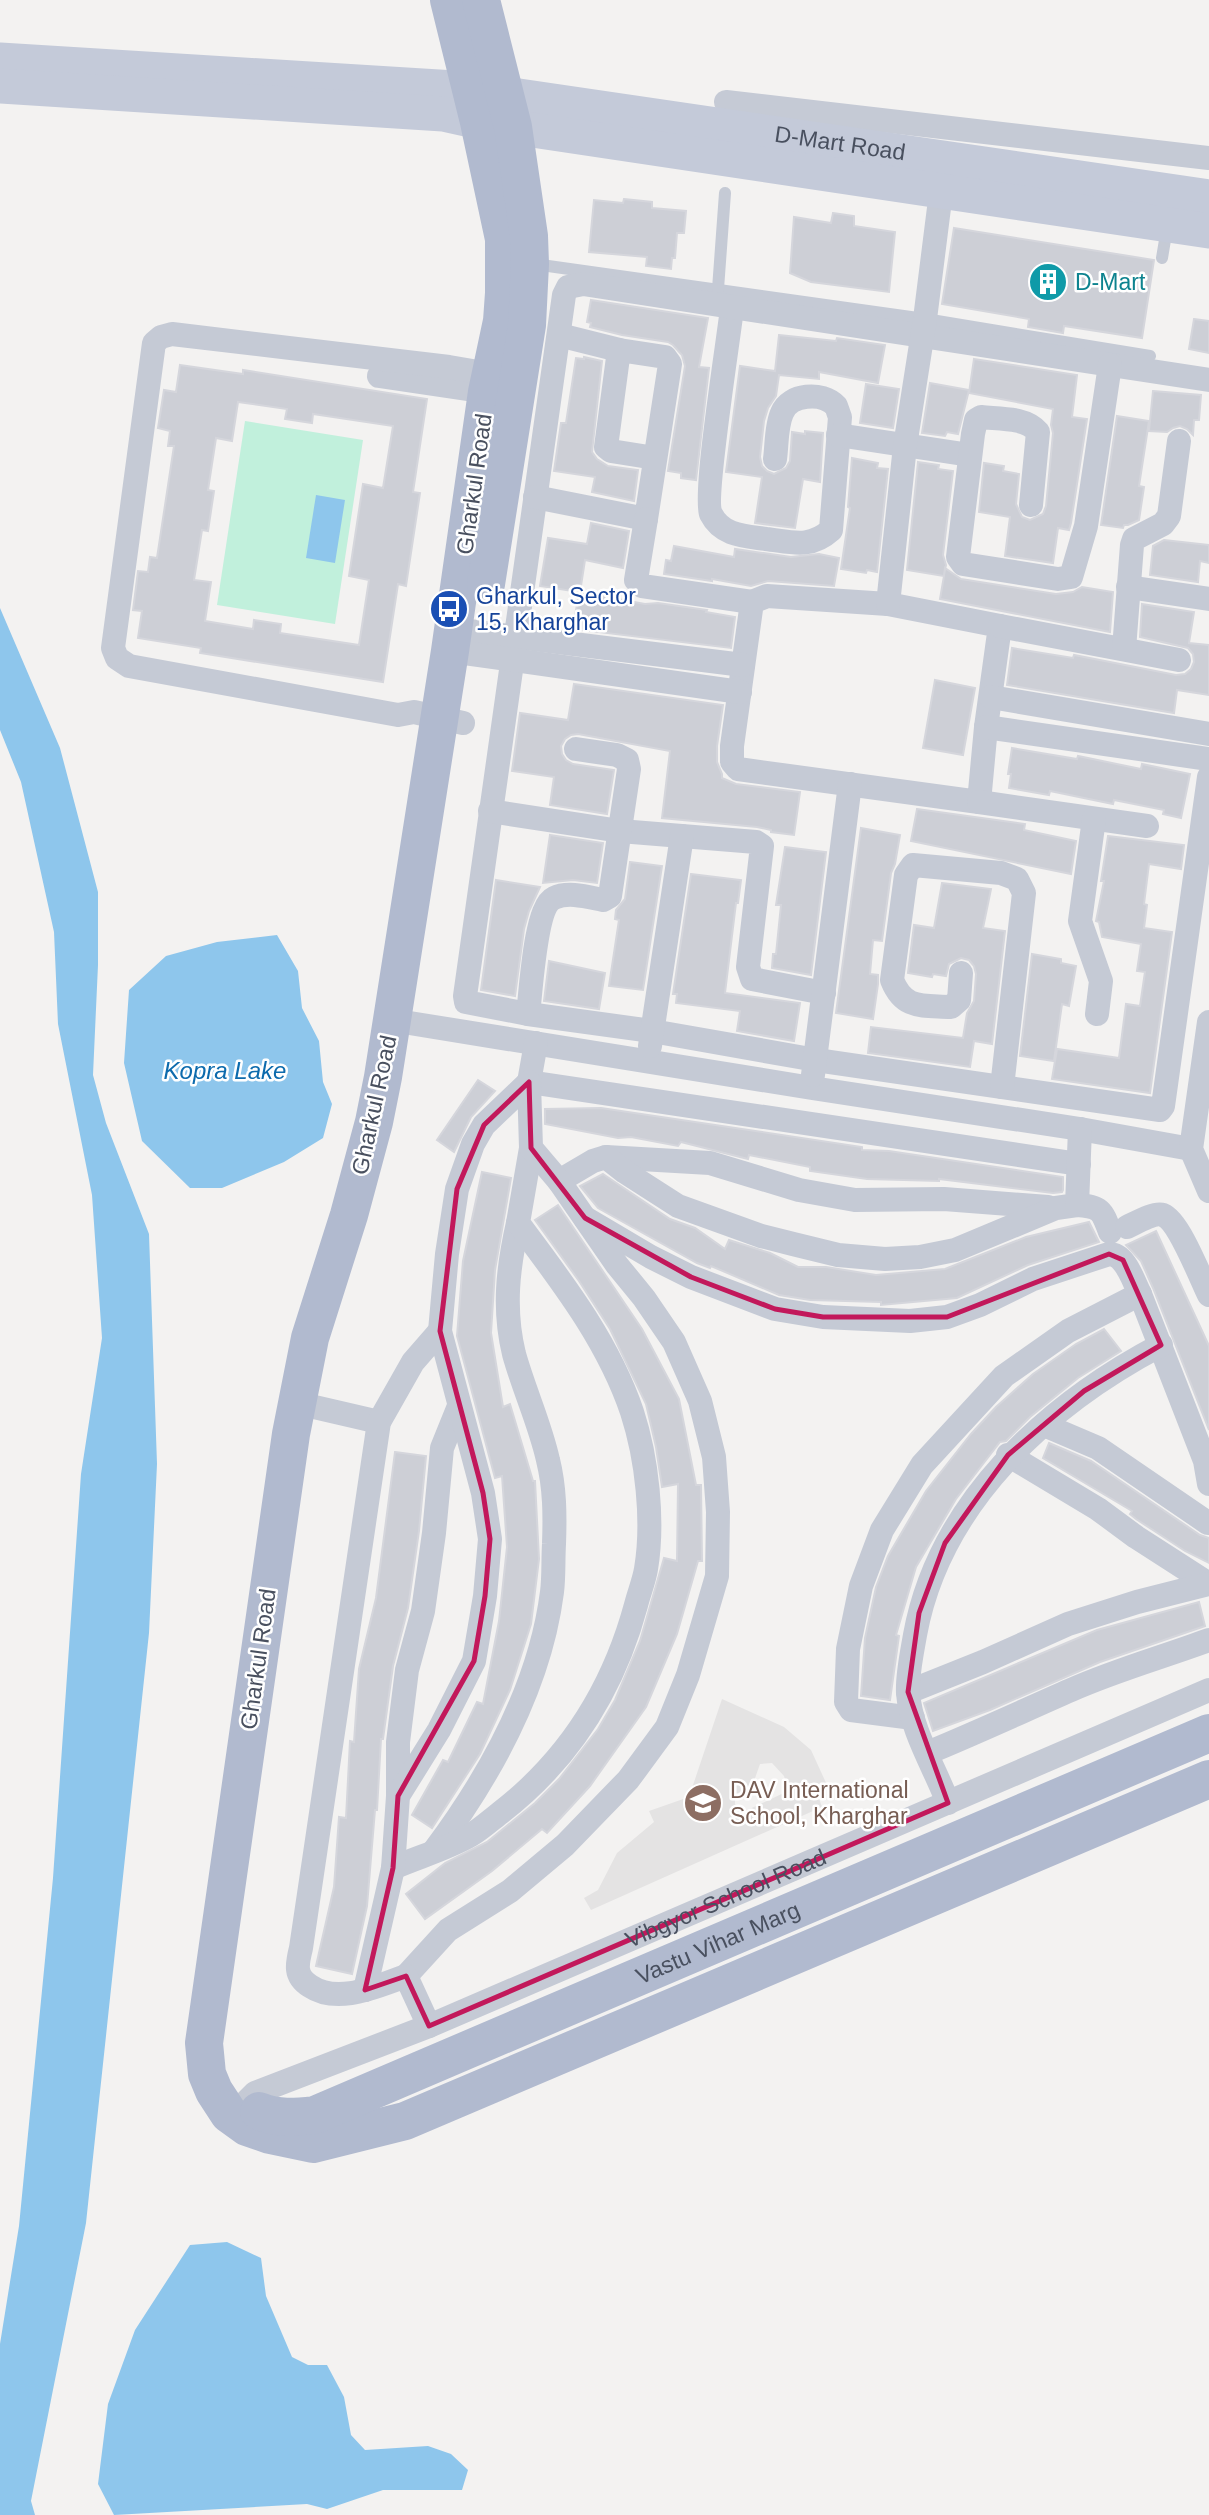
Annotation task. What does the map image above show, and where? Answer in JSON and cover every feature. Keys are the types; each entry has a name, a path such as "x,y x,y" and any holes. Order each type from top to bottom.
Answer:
{"main road":[{"name":"Gharkul Road","path":"449,0 492,108 529,236 527,325 481,644 439,717 404,1022 398,1128 373,1223 334,1344 308,1405 204,2043 207,2074 229,2114 247,2127 313,2144 405,2121 639,2022"},
{"name":"Gharkul Road","path":"481,0 505,264 502,321 489,383 481,644"},
{"path":"0,60 492,108"},
{"path":"0,86 443,114 492,108"},
{"name":"D-Mart Road","path":"492,108 941,192 1165,242 1209,231"},
{"name":"D-Mart Road","path":"492,108 1209,197"},
{"name":"Gharkul Road","path":"238,2095 228,2070 229,2046 308,1405"},
{"name":"Vastu Vihar Marg","path":"238,2095 268,2115 292,2118 315,2115 1209,1733"},
{"path":"622,1983 639,2022 1209,1779"}],"street":[{"path":"726,102 1209,158"},
{"path":"888,604 905,446 924,328 941,192"},
{"path":"1209,380 1110,365 924,328 725,299 573,284 565,290 535,497 481,644 491,811 466,1002 816,1060 1160,1110 1163,1106 1209,777"},
{"path":"725,299 709,511 717,523 733,534 809,544 822,538 831,530 840,417 836,407 825,399 800,397 789,404 782,413 775,459"},
{"path":"387,706 129,666 117,658 113,648 154,343 172,334 489,383"},
{"path":"559,335 620,350 665,357 670,364 636,580 642,586 752,602 767,596 888,604 1179,660"},
{"path":"620,350 606,447 611,451 655,458"},
{"path":"1031,505 1038,432 1032,425 981,417 976,420 958,557 963,564 1058,579 1070,577 1086,526 1110,365"},
{"path":"379,376 447,376"},
{"path":"838,435 970,455"},
{"path":"1124,649 1134,539 1163,524 1169,516 1179,441"},
{"path":"535,497 646,519"},
{"path":"1128,587 1209,599"},
{"path":"752,602 732,754 732,762 738,769 1147,826"},
{"path":"979,802 1000,626"},
{"path":"481,644 743,666"},
{"path":"481,644 740,692"},
{"path":"325,691 387,706 398,715 439,717"},
{"path":"990,696 1209,734"},
{"path":"986,727 1209,759"},
{"path":"528,1014 544,908 552,898 573,895 603,900 610,896 629,769 627,760 617,755 576,749"},
{"path":"812,1088 850,785"},
{"path":"491,811 620,831 756,842 762,846 748,967 752,979 824,993"},
{"path":"1094,819 1080,921 1101,981 1097,1014"},
{"path":"648,1062 682,836"},
{"path":"961,973 959,1000 951,1007 910,1004 898,994 892,980 906,875 913,865 1001,873 1017,879 1024,893 1002,1087"},
{"path":"404,1022 1191,1149"},
{"path":"1209,1022 1191,1149 1209,1191"},
{"path":"435,1850 465,1810 519,1708 540,1647 552,1592 555,1510 548,1460 514,1353 507,1312 507,1281 531,1148 529,1082 536,1043"},
{"path":"529,1082 1079,1164"},
{"path":"398,1796 439,1730 474,1661 485,1596 490,1539 483,1493 440,1331 447,1254 457,1189 473,1144 484,1125 529,1082"},
{"path":"1067,1206 1079,1164 1080,1129"},
{"path":"440,1331 413,1362 379,1422 296,1966 301,1981 318,1992 334,1995 365,1990 406,1976 448,1930 510,1891 565,1845 628,1780 667,1727 688,1675 717,1576 718,1512 714,1457 700,1401 674,1342 559,1181 531,1148"},
{"path":"559,1181 593,1161 606,1157 710,1163 799,1190 855,1200 944,1199 1093,1206 1119,1229 1159,1214 1165,1215 1174,1225 1209,1295"},
{"path":"606,1157 678,1206 761,1236 838,1255 885,1259 920,1257 956,1250 1067,1206"},
{"path":"585,1218 691,1277 775,1309 823,1317 910,1321 947,1317 980,1305 1033,1279 1115,1254 1123,1260 1161,1345 1205,1461 1209,1484"},
{"path":"393,1868 471,1835 524,1794 571,1744 611,1676 628,1633 646,1569 648,1528 644,1459 632,1413 616,1372 594,1330 560,1278 518,1223"},
{"path":"913,1718 851,1710 846,1702 848,1649 859,1599 882,1530 922,1465 1004,1376 1068,1331 1140,1294"},
{"path":"947,1803 913,1718 908,1692 919,1613 945,1543 1008,1455 1084,1391 1161,1345"},
{"path":"308,1405 379,1422"},
{"path":"365,1990 393,1868 398,1796 398,1742 407,1670 424,1611 442,1448 459,1406"},
{"path":"1044,1425 1098,1448 1209,1521"},
{"path":"1008,1455 1098,1509 1209,1584"},
{"path":"908,1692 1068,1624 1137,1602 1209,1584"},
{"path":"927,1753 1072,1690 1209,1640"},
{"name":"Vibgyor School Road","path":"238,2095 255,2094 429,2026 1209,1690"},
{"path":"406,1976 429,2026"}],"lane":[{"path":"530,264 725,299 725,193"},
{"path":"924,328 1150,356"}],"highlighted area":[{"path":"529,1082 531,1148 585,1218 691,1277 775,1309 823,1317 947,1317 1109,1254 1123,1260 1161,1345 1084,1391 1008,1455 945,1543 919,1613 908,1692 948,1803 429,2026 406,1976 365,1990 393,1868 398,1796 474,1661 485,1596 490,1539 483,1493 440,1331 457,1189 484,1125"}],"shaded area":[{"name":"DAV International School, Kharghar","path":"722,1699 784,1727 811,1750 827,1785 817,1793 822,1807 591,1910 584,1898 598,1890 617,1853 654,1822 649,1811 689,1797","holes":["772,1763 784,1776 788,1791 741,1813 735,1804 735,1795 753,1784 760,1764"]}],"green space":[{"path":"245,421 363,440 335,624 217,605"}],"water":[{"path":"316,495 345,500 335,563 306,558"},
{"path":"0,608 60,748 98,892 93,1075 106,1123 149,1234 157,1464 149,1633 86,2223 31,2501 35,2515 0,2515 0,2344 19,2226 53,1878 81,1474 102,1338 92,1195 58,1024 54,932 21,782 0,730"},
{"name":"Kopra Lake","path":"277,935 298,971 302,1008 319,1041 323,1082 332,1104 323,1138 284,1162 222,1188 190,1188 142,1141 124,1063 129,990 166,956 217,942"},
{"path":"227,2242 261,2258 266,2296 292,2357 308,2365 327,2365 344,2397 351,2435 365,2450 428,2446 451,2454 468,2470 462,2490 383,2490 327,2509 307,2504 114,2515 98,2484 108,2404 135,2330 190,2245"}],"building":[{"path":"624,199 652,202 652,208 686,211 684,233 677,233 675,258 672,258 671,269 646,266 647,257 589,252 594,200 623,203"},
{"path":"833,213 854,216 854,226 895,232 889,292 811,282 790,273 794,217 831,223"},
{"name":"D-Mart","path":"954,228 1154,260 1142,338 1064,326 1063,333 1028,327 1029,319 942,304"},
{"path":"591,300 708,318 699,367 709,368 696,480 681,478 681,473 668,471 685,366 682,355 668,342 590,327 591,323 587,322"},
{"path":"1194,319 1209,321 1209,353 1189,349"},
{"path":"779,335 836,341 837,338 885,345 878,383 819,372 819,379 779,375 776,396 764,421 760,457 762,466 774,474 786,468 790,461 792,432 823,433 820,482 803,479 795,528 755,523 762,477 726,472 740,366 775,371"},
{"path":"576,358 602,361 592,452 608,466 638,470 634,501 592,492 595,477 554,471 561,423 566,423"},
{"path":"974,359 1077,375 1072,417 1087,419 1071,523 1069,530 1058,528 1053,563 1005,556 1010,517 979,512 984,463 1004,466 1003,471 1019,474 1016,504 1022,517 1030,520 1043,514 1053,433 1053,409 969,393"},
{"path":"180,365 243,374 243,370 427,399 413,492 420,493 406,586 398,584 383,682 200,653 201,648 138,638 142,611 133,610 138,571 148,572 150,557 157,558 174,446 168,446 170,431 158,428 164,390 176,392","holes":["238,402 287,409 285,419 312,423 313,414 393,426 383,488 363,484 349,576 369,580 359,645 280,633 281,624 254,620 253,629 205,621 211,582 194,580 202,530 208,531 214,491 208,490 216,438 232,441"]},
{"path":"930,383 969,390 958,434 947,432 945,436 922,433"},
{"path":"866,384 899,389 893,428 860,423"},
{"path":"1153,391 1201,395 1199,420 1194,420 1193,435 1180,426 1167,432 1149,431"},
{"path":"1117,416 1149,421 1139,486 1144,487 1139,520 1124,525 1123,528 1101,525"},
{"path":"852,458 878,463 877,468 888,469 877,572 841,569 850,508"},
{"path":"918,462 939,465 938,469 953,471 943,555 945,568 961,579 1056,594 1073,592 1082,587 1113,592 1110,632 940,599 944,576 907,570"},
{"path":"591,523 629,531 623,568 585,560 580,592 645,604 658,603 707,610 706,612 735,617 731,648 573,629 579,592 540,586 548,538 587,544"},
{"path":"1164,540 1209,545 1209,563 1200,561 1198,582 1150,575 1153,546"},
{"path":"674,546 734,557 735,549 791,557 819,554 839,558 834,586 768,581 751,586 664,574 666,560 671,561"},
{"path":"1142,604 1194,612 1189,643 1209,645 1209,695 1177,690 1174,713 1007,685 1012,648 1073,658 1074,655 1176,675 1185,674 1194,662 1193,654 1188,648 1140,637"},
{"path":"935,680 975,688 963,755 923,748"},
{"path":"574,684 723,705 717,746 717,762 722,778 736,784 800,792 794,835 757,827 662,818 670,751 578,734 565,739 561,746 562,754 573,764 614,770 607,814 550,805 554,777 512,771 520,713 568,720"},
{"path":"1012,748 1077,759 1078,756 1141,769 1142,764 1190,774 1181,818 1163,814 1164,810 1114,800 1113,804 1050,791 1049,795 1009,788"},
{"path":"917,809 1025,824 1024,830 1076,841 1071,874 911,841"},
{"path":"861,828 900,835 891,873 882,941 873,940 870,974 878,975 878,984 873,1019 836,1013"},
{"path":"550,835 603,843 597,883 573,880 543,883"},
{"path":"1108,836 1184,845 1181,869 1149,864 1144,928 1172,932 1150,1093 1052,1079 1057,1049 1119,1058 1126,1004 1140,1006 1145,972 1137,971 1141,944 1102,937 1099,922 1096,921 1104,881 1101,881"},
{"path":"785,847 826,852 811,975 772,968 781,905 776,905"},
{"path":"630,862 662,866 643,990 609,986 619,920 615,919 616,910 625,899"},
{"path":"691,874 741,880 725,993 800,1003 794,1041 737,1031 740,1011 676,1003 677,994 673,994"},
{"path":"496,880 540,887 524,929 515,996 481,990"},
{"path":"942,883 991,889 983,928 1005,931 992,1044 974,1041 970,1067 868,1053 871,1027 963,1038 967,1013 974,1001 976,974 969,960 961,958 949,964 946,976 908,973 914,925 934,928"},
{"path":"1032,954 1061,959 1061,963 1076,966 1069,1006 1062,1004 1054,1061 1020,1056"},
{"path":"549,961 605,973 599,1009 544,1001"},
{"path":"478,1080 495,1091 471,1117 454,1152 437,1140"},
{"path":"601,1108 862,1147 862,1150 889,1151 1063,1177 1063,1190 1053,1193 939,1179 867,1179 810,1171 810,1167 749,1155 748,1159 681,1142 678,1146 545,1124 545,1109"},
{"path":"482,1172 511,1178 495,1270 491,1333 503,1407 510,1404 535,1481 539,1559 531,1624 510,1690 480,1754 432,1828 412,1815 443,1760 448,1762 477,1702 483,1704 499,1621 507,1547 502,1476 495,1478 457,1336 463,1261"},
{"path":"603,1174 670,1219 695,1228 725,1249 729,1240 770,1253 798,1267 826,1267 876,1275 945,1269 1026,1237 1089,1222 1099,1242 1028,1265 957,1298 881,1305 881,1302 810,1300 779,1295 711,1266 710,1268 697,1263 598,1208 580,1186"},
{"path":"558,1205 642,1329 679,1399 696,1485 701,1485 702,1561 698,1561 677,1634 646,1707 590,1786 547,1833 542,1829 492,1871 425,1919 406,1894 445,1863 487,1842 535,1803 559,1779 598,1729 615,1700 640,1641 664,1558 677,1561 678,1484 662,1487 646,1404 610,1329 535,1220"},
{"path":"1156,1231 1209,1346 1209,1430 1141,1261 1126,1245"},
{"path":"1104,1329 1121,1351 1078,1378 1030,1417 1006,1441 1000,1442 956,1499 916,1567 896,1635 899,1636 890,1700 861,1696 865,1638 876,1587 888,1556 926,1491 996,1407 1033,1374 1076,1344"},
{"path":"1049,1443 1091,1461 1200,1535 1209,1538 1209,1563 1185,1551 1136,1519 1130,1514 1132,1511 1043,1458"},
{"path":"395,1452 426,1456 408,1608 393,1666 381,1739 367,1906 352,1974 316,1966 334,1887 339,1817 346,1818 350,1741 354,1742 359,1669 376,1598"},
{"path":"1199,1602 1205,1626 1100,1662 990,1710 933,1731 924,1703 1097,1630"}],"place":[{"name":"D-Mart","path":"1048,282"},
{"name":"Gharkul, Sector 15, Kharghar","path":"449,609"},
{"name":"DAV International School, Kharghar","path":"703,1803"}]}
